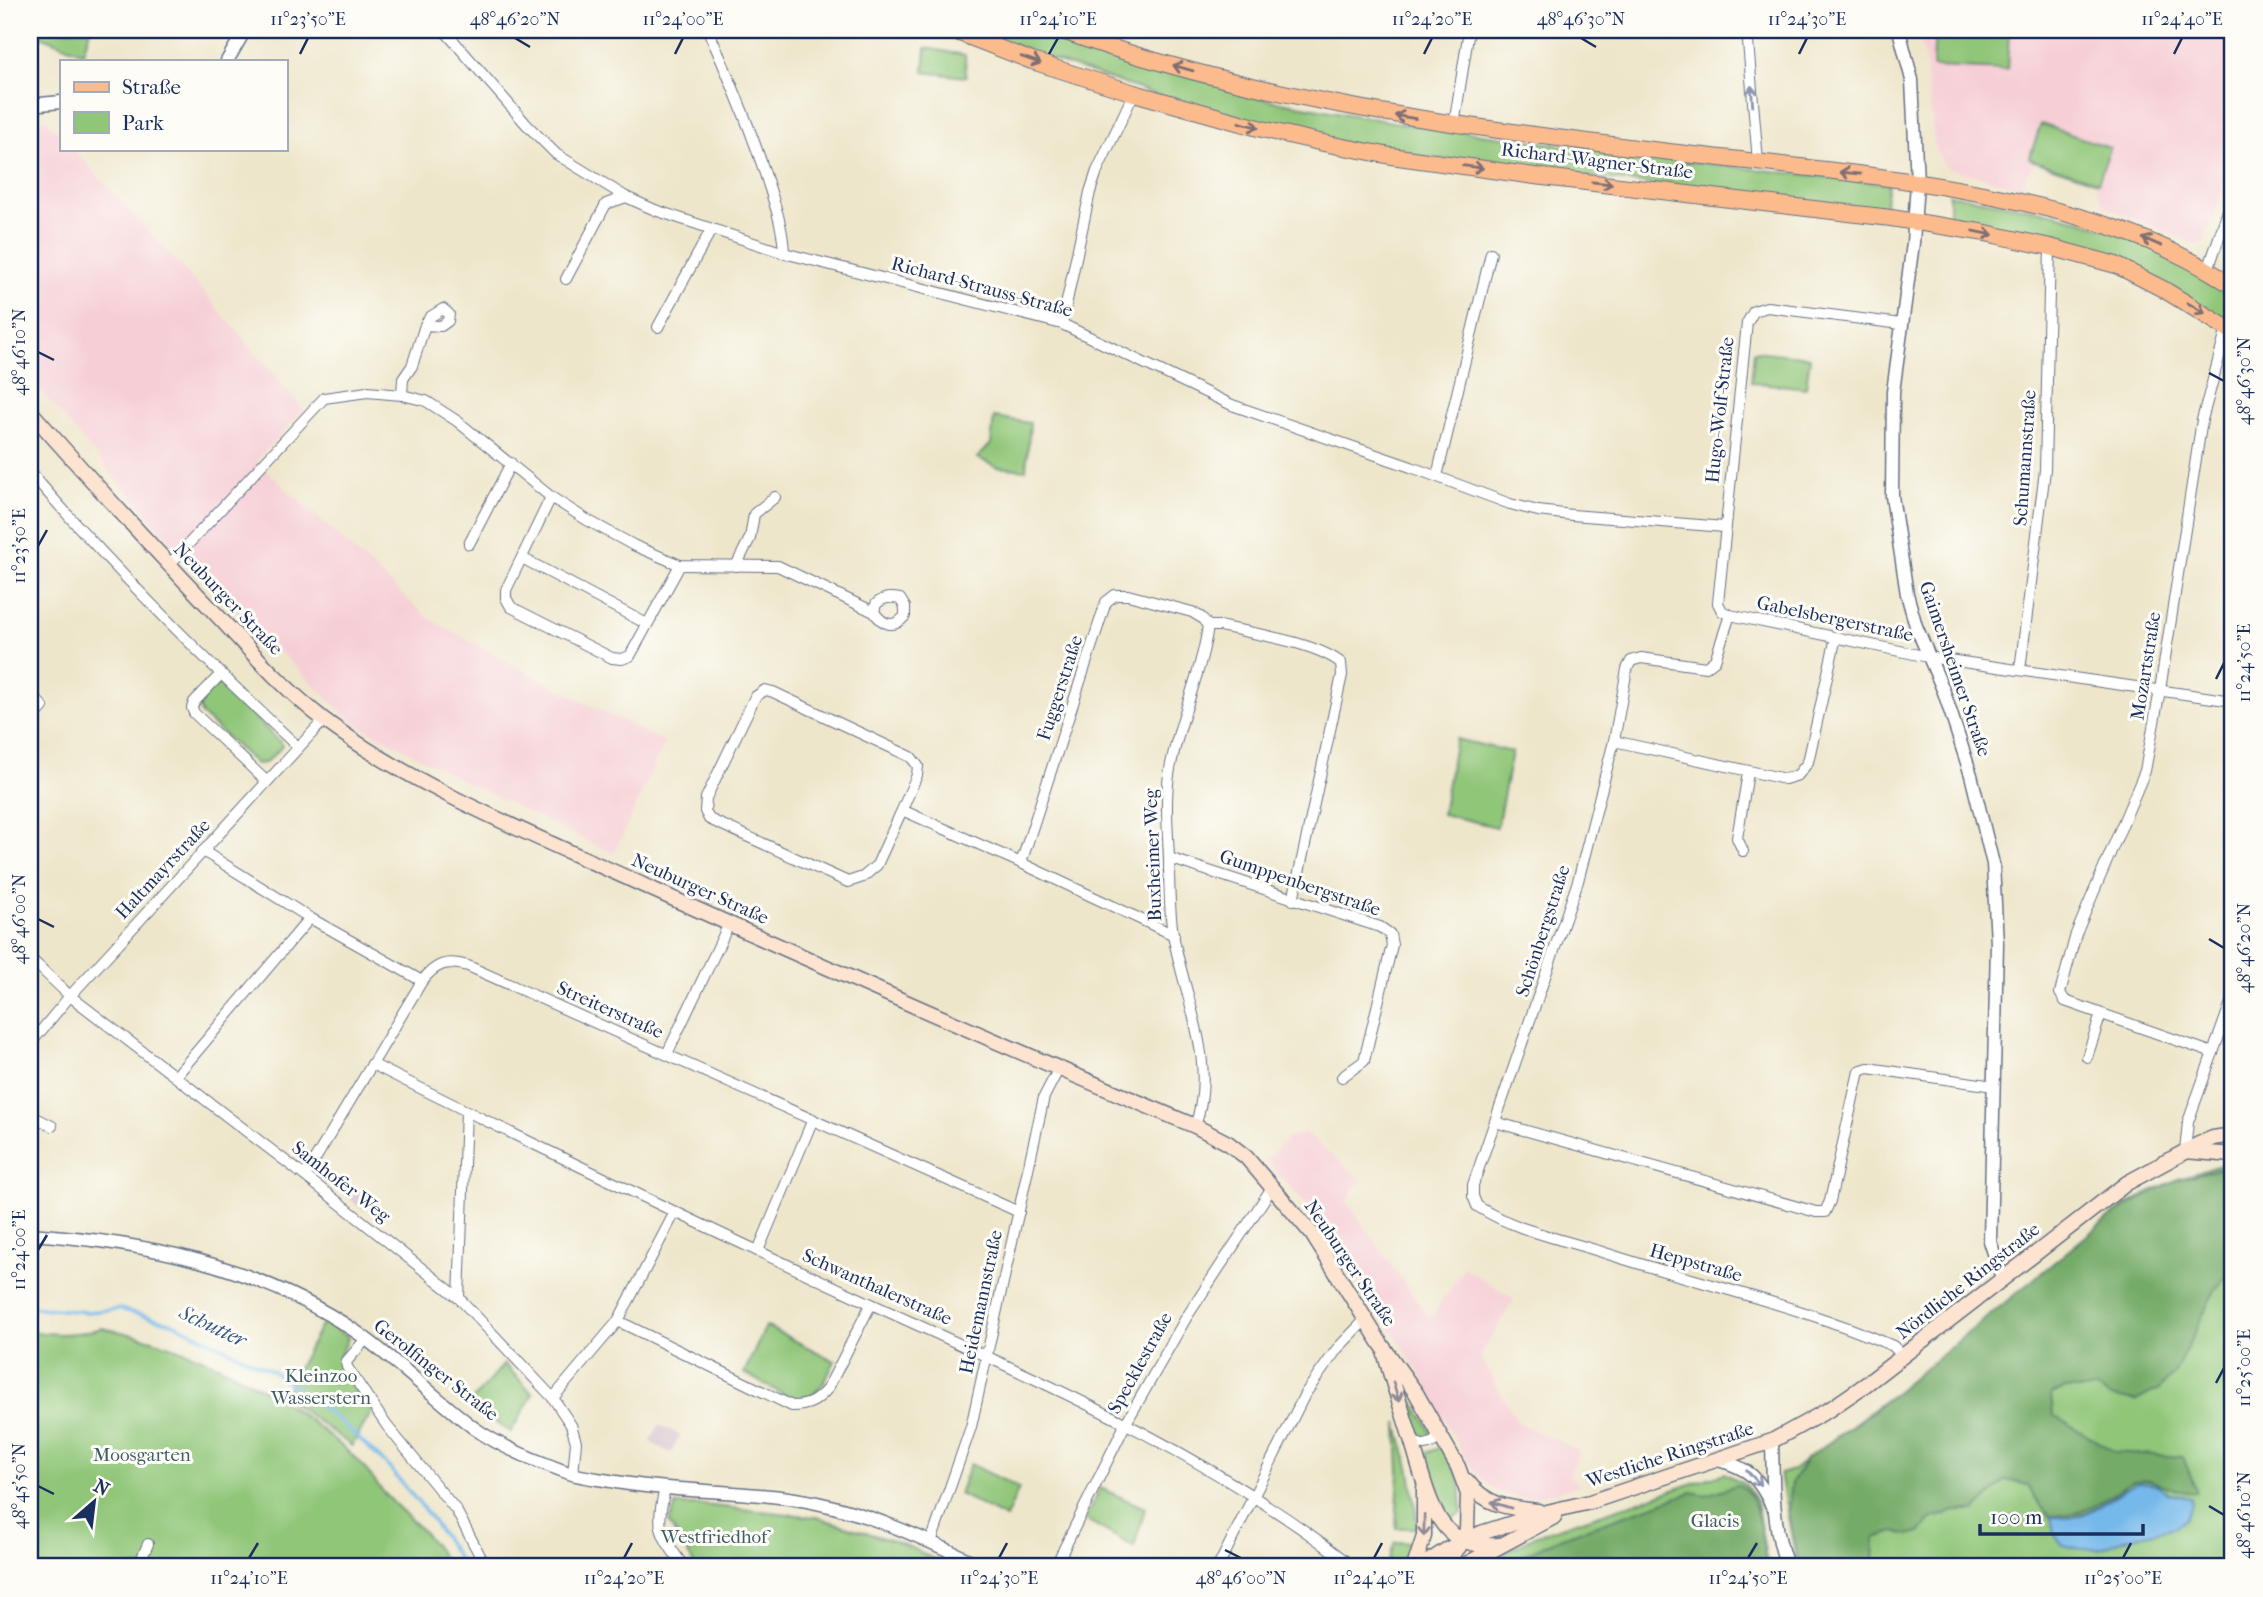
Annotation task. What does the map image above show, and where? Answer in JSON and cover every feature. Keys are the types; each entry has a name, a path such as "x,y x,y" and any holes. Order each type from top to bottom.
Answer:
{"main road":[{"name":"Richard-Wagner-Straße","path":"952,30 1022,57 1133,93 1262,129 1391,156 1916,221 2050,247 2116,265 2163,289 2230,330"},
{"name":"Richard-Wagner-Straße","path":"1060,30 1188,70 1349,108 1454,125 1917,181 2084,216 2167,248 2233,286"},
{"name":"Neuburger Straße","path":"30,411 168,566 294,695 324,720 372,752 461,800 729,924 1195,1126 1228,1143 1246,1157 1273,1186 1312,1234 1381,1344 1404,1374 1464,1478 1480,1495 1497,1506 1547,1512"},
{"name":"Nördliche Ringstraße","path":"1772,1441 1830,1409 1903,1356 2127,1183 2213,1138 2233,1135"},
{"path":"2185,1151 2233,1155"},
{"name":"Neuburger Straße","path":"1381,1344 1424,1483 1446,1530 1463,1540 1469,1508 1464,1478"},
{"name":"Westliche Ringstraße","path":"1420,1567 1463,1540 1547,1512 1580,1505 1772,1441"},
{"name":"Neuburger Straße","path":"1414,1567 1424,1536 1424,1483"},
{"name":"Westliche Ringstraße","path":"1461,1567 1580,1505"},
{"path":"1442,1567 1463,1540 1486,1546 1499,1545"}],"street":[{"path":"228,60 245,30"},
{"name":"Richard-Strauss-Straße","path":"444,30 556,154 626,197 655,210 784,253 1062,324 1230,404 1510,504 1538,511 1725,527"},
{"path":"708,30 760,159 783,231 784,253"},
{"path":"1454,125 1469,30"},
{"path":"1747,30 1758,162"},
{"name":"Gaimersheimer Straße","path":"1899,30 1912,80 1917,181 1916,221 1893,392 1892,496 1907,594 1928,657 1944,692 1971,775 1993,864 1997,944 1990,1241 2003,1278"},
{"path":"1062,324 1090,192 1133,93"},
{"path":"30,105 60,102"},
{"path":"2208,270 2233,196"},
{"path":"566,279 606,204 626,197"},
{"path":"658,327 711,230"},
{"name":"Schumannstraße","path":"2020,670 2045,470 2050,247"},
{"path":"1437,476 1491,254"},
{"name":"Hugo-Wolf-Straße","path":"1730,615 1722,611 1718,603 1747,323 1754,311 1767,307 1901,324"},
{"path":"402,395 403,379 412,366 425,325"},
{"name":"Mozartstraße","path":"2101,1014 2062,998 2060,993 2076,934 2145,771 2161,690 2202,420 2230,330"},
{"path":"168,566 324,398 367,392 402,395 426,401 457,421 551,497 625,541 680,565 778,566 874,612"},
{"path":"469,544 510,463"},
{"path":"30,472 56,503 221,674 298,747"},
{"path":"551,497 506,590 506,598 511,607 612,658 622,659 630,656 680,565"},
{"path":"736,566 750,538 754,514 775,498"},
{"path":"522,558 647,624"},
{"name":"Fuggerstraße","path":"1021,863 1107,602 1115,596 1128,595 1192,612 1208,626 1220,626 1313,648 1331,654 1341,663 1342,675 1293,900"},
{"name":"Gabelsbergerstraße","path":"1631,661 1641,658 1706,667 1715,660 1730,615 1928,657 2233,701"},
{"name":"Buxheimer Weg","path":"1195,1126 1201,1104 1203,1069 1174,935 1169,894 1166,811 1169,773 1208,626"},
{"path":"1614,741 1785,779 1798,775 1808,762 1836,637"},
{"name":"Schönbergstraße","path":"1477,1206 1473,1185 1578,881 1614,741 1627,669 1631,661"},
{"path":"221,674 194,702 194,713 266,781"},
{"path":"765,690 911,757 918,766 918,775 902,810 877,865 863,877 848,882 709,819 705,811 706,798 755,697 765,690"},
{"path":"30,693 43,707 30,721"},
{"name":"Haltmayrstraße","path":"30,1044 70,996 324,720"},
{"path":"1743,851 1737,838 1748,772"},
{"path":"902,810 1174,935"},
{"path":"203,851 310,918 422,981 305,1175"},
{"name":"Gumppenbergstraße","path":"1169,858 1380,927 1390,934 1392,945 1364,1061 1342,1077"},
{"path":"176,1076 310,918"},
{"path":"667,1054 729,924"},
{"name":"Samhofer Weg","path":"30,958 70,996 305,1175 458,1298 553,1398 571,1425 576,1442 573,1474"},
{"name":"Streiterstraße","path":"422,981 431,968 440,963 453,962 468,966 1019,1212"},
{"path":"2185,1151 2188,1122 2233,998"},
{"path":"2087,1057 2101,1014 2213,1053"},
{"name":"Schwanthalerstraße","path":"372,1064 675,1212 988,1356 1126,1423 1253,1496 1306,1530 1353,1567"},
{"name":"Heidemannstraße","path":"931,1542 971,1427 1044,1097 1059,1068"},
{"path":"1495,1122 1816,1212 1825,1212 1830,1202 1859,1070 1868,1068 1994,1086"},
{"path":"458,1298 466,1111"},
{"path":"30,1115 52,1126"},
{"path":"758,1251 813,1119"},
{"name":"Specklestraße","path":"1055,1567 1126,1423 1186,1318 1273,1186"},
{"name":"Heppstraße","path":"1477,1206 1502,1220 1640,1266 1797,1310 1862,1332 1893,1346 1903,1356"},
{"path":"553,1398 618,1321 675,1212"},
{"name":"Gerolfinger Straße","path":"30,1234 144,1247 237,1271 300,1301 366,1339 476,1429 535,1460 573,1474 665,1488 796,1499 847,1511 931,1542 983,1567"},
{"path":"618,1321 792,1406 807,1406 819,1399 828,1388 870,1304"},
{"path":"1218,1567 1305,1394 1337,1349 1366,1319"},
{"path":"366,1339 346,1363 347,1367 387,1426 456,1510 486,1567"},
{"path":"1412,1440 1421,1445 1429,1444 1436,1440 1438,1432"},
{"path":"1772,1441 1780,1545 1788,1567"},
{"path":"1718,1460 1748,1471 1758,1480 1776,1513"},
{"path":"665,1488 659,1521 662,1537 684,1567"},
{"path":"138,1567 148,1545"}],"shaded area":[{"path":"1917,30 2233,30 2233,165 2204,241 2196,245 2104,206 2094,182 2035,162 2020,187 1947,168 1935,150 1925,59"},
{"path":"46,119 60,135 60,150 74,150 190,276 304,410 256,461 428,618 566,693 665,742 614,854 460,779 351,721 195,570 30,379 30,123"},
{"path":"1305,1133 1361,1179 1347,1202 1430,1319 1464,1267 1514,1299 1480,1357 1519,1423 1580,1451 1569,1476 1582,1485 1531,1498 1518,1498 1493,1489 1477,1475 1466,1460 1424,1381 1327,1228 1266,1160 1289,1137"},
{"path":"334,1177 374,1197 364,1211 330,1182"},
{"path":"659,1425 680,1435 671,1453 650,1442"}],"green space":[{"path":"30,30 90,30 83,53"},
{"path":"974,30 1049,30 1269,100 1398,123 1683,161 1888,184 1884,212 1424,157 1307,136 1172,100 1032,53"},
{"path":"1935,30 2009,30 2007,70 1933,67"},
{"path":"926,48 965,55 966,77 924,72"},
{"path":"2041,124 2110,148 2098,182 2029,159"},
{"path":"1949,194 2071,218 2155,249 2233,293 2233,326 2126,266 2075,245 1949,219"},
{"path":"1754,351 1810,357 1806,388 1751,382"},
{"path":"994,417 1030,423 1026,470 997,467 977,458 991,444"},
{"path":"221,684 282,744 265,763 256,764 201,714 199,702 215,685"},
{"path":"1456,739 1512,752 1497,827 1442,814"},
{"path":"2221,1165 2233,1165 2233,1567 1803,1567 1796,1560 1780,1474 1793,1470 1975,1331 2119,1210 2160,1187","holes":["2125,1488 2165,1490 2169,1494 2183,1496 2174,1527 2123,1539 2099,1549 2051,1518 2074,1516 2091,1510"]},
{"path":"2219,1169 2233,1169 2233,1270 2216,1288 2174,1374 2159,1389 2136,1401 2109,1396 2097,1389 2065,1389 2051,1394 2053,1415 2115,1452 2183,1457 2197,1492 2180,1491 2152,1481 2134,1481 2089,1508 2050,1516 2028,1485 2006,1480 1975,1511 1955,1511 1933,1518 1920,1532 1908,1535 1895,1531 1875,1538 1874,1567 1805,1567 1798,1560 1788,1512 1792,1483 1806,1459 1869,1414 2107,1219 2178,1179"},
{"name":"Kleinzoo Wasserstern","path":"323,1322 348,1337 339,1362 372,1411 352,1446 283,1396"},
{"path":"766,1326 835,1361 823,1384 807,1401 794,1400 744,1373"},
{"name":"Moosgarten","path":"102,1328 172,1346 205,1359 238,1375 299,1413 359,1462 386,1495 427,1537 448,1567 30,1567 30,1331 66,1334"},
{"path":"504,1364 533,1394 511,1432 468,1405"},
{"path":"1401,1380 1433,1435 1428,1439 1419,1435"},
{"path":"1397,1422 1410,1471 1418,1528 1396,1528 1399,1472"},
{"path":"1442,1447 1460,1480 1462,1513 1447,1521 1424,1454"},
{"path":"970,1464 1019,1488 1006,1518 959,1494"},
{"name":"Glacis","path":"1724,1473 1745,1484 1756,1501 1768,1567 1478,1567 1537,1535"},
{"name":"Glacis","path":"1736,1485 1744,1488 1755,1506 1766,1567 1483,1567 1496,1559 1517,1558 1562,1537 1692,1492 1706,1495"},
{"path":"1100,1488 1145,1508 1134,1547 1085,1519"},
{"name":"Westfriedhof","path":"676,1505 703,1505 816,1517 903,1544 950,1567 696,1567 669,1523"},
{"path":"1395,1542 1415,1543 1404,1567 1386,1567"}],"water":[{"path":"2137,1483 2158,1485 2169,1494 2191,1498 2192,1505 2186,1518 2174,1527 2124,1539 2099,1549 2063,1545 2054,1534 2051,1517 2082,1515"}],"waterway":[{"name":"Schutter","path":"30,1307 87,1312 120,1309 175,1324 272,1371 336,1418 386,1464 428,1514 464,1567"}]}
